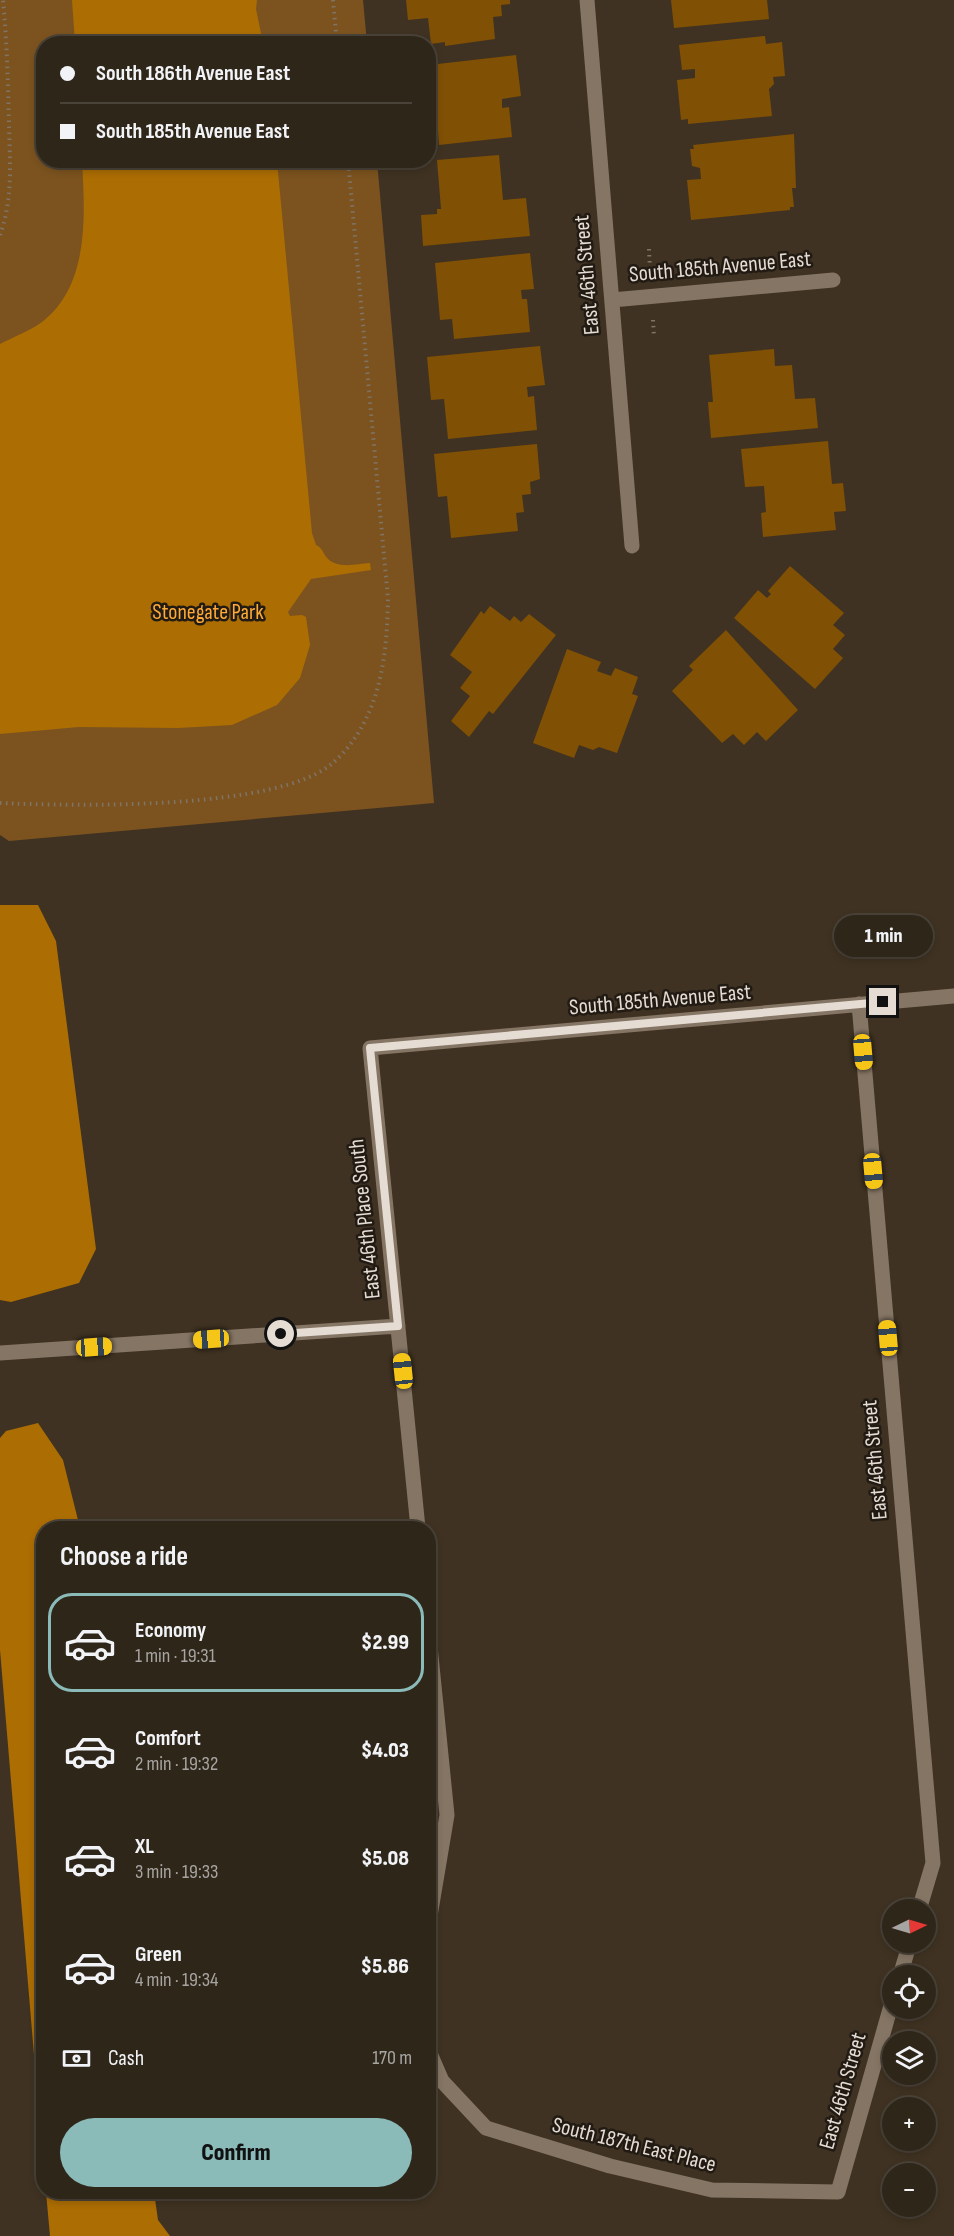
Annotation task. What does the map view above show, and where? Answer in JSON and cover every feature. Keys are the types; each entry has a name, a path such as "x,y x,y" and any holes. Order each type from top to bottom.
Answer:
{"street":[{"name":"East 46th Street","path":"587,0 632,546"},
{"name":"South 185th Avenue East","path":"612,300 833,280"},
{"name":"South 185th Avenue East","path":"370,1048 954,996"},
{"name":"East 46th Street","path":"859,1004 933,1863 922,1899"},
{"name":"East 46th Place South","path":"370,1048 417,1521"},
{"path":"0,1353 398,1326"},
{"path":"436,1706 447,1815 436,1880"},
{"name":"East 46th Street","path":"838,2192 887,2019"},
{"name":"South 187th East Place","path":"436,2067 442,2081 486,2128 610,2166 712,2190 838,2192"}],"path":[{"path":"0,235 5,221 10,177 8,44 3,0"},
{"path":"333,0 336,36"},
{"path":"0,803 111,804 204,800 296,783 316,775 333,763 350,745 371,710 384,662 388,599 349,168"}],"green space":[{"name":"Stonegate Park","path":"0,0 363,0 366,36 36,36 36,168 378,168 434,803 9,841 0,835"}],"shaded area":[{"path":"72,0 257,0 256,9 262,36 75,36"},
{"path":"82,168 278,168 312,533 316,545 332,562 348,565 370,563 371,570 311,579 288,612 290,616 306,617 310,645 300,678 277,705 232,725 178,728 79,727 0,734 0,344 42,322 58,307 69,289 77,269 81,247 84,203"},
{"path":"0,905 38,905 56,941 96,1249 79,1283 11,1302 0,1300"},
{"path":"38,1423 63,1460 78,1521 36,1521 36,2079 0,1650 0,1438 6,1431"},
{"path":"47,2199 155,2199 158,2220 170,2236 50,2236"}],"building":[{"path":"406,0 510,0 510,4 501,5 502,16 493,17 495,39 445,46 445,42 436,43 436,36 430,36 428,18 408,20"},
{"path":"671,0 767,0 769,19 674,28"},
{"path":"765,36 766,44 782,42 785,76 773,77 774,84 769,89 772,116 688,124 688,119 681,120 677,80 695,78 695,69 682,70 679,45"},
{"path":"516,55 521,96 502,99 502,108 509,107 512,137 439,145 438,131 436,131 436,64"},
{"path":"794,134 796,188 792,188 794,207 790,207 790,210 691,220 687,180 701,179 700,168 692,166 690,149 694,149 693,145"},
{"path":"499,155 503,200 526,198 530,236 423,246 421,215 437,214 437,209 441,209 437,160"},
{"path":"530,253 534,289 521,290 522,299 527,299 530,332 454,339 452,319 440,320 435,263"},
{"path":"540,346 545,385 527,387 528,397 534,396 537,430 448,439 444,399 431,400 427,357"},
{"path":"774,349 775,366 792,365 795,399 815,398 818,428 711,438 708,402 713,402 709,355"},
{"path":"828,441 832,484 843,483 846,511 834,512 836,530 763,537 761,513 766,512 764,486 745,487 741,449"},
{"path":"537,444 540,479 530,482 531,494 522,495 524,512 516,513 518,531 451,538 447,496 438,497 434,454"},
{"path":"790,566 844,613 833,625 845,635 833,649 843,658 815,689 734,618 758,590 767,598 771,594 768,591"},
{"path":"490,606 510,621 514,616 521,622 529,614 556,635 493,714 489,711 469,737 451,721 470,696 460,688 472,672 450,655 481,611 484,614"},
{"path":"726,630 798,710 766,741 757,732 744,745 733,734 722,743 672,691 693,670 689,666"},
{"path":"567,649 601,662 597,671 611,676 615,668 638,677 632,694 638,696 617,753 599,747 593,750 579,745 574,758 533,743"}],"route":[{"path":"281,1334 398,1326 370,1048 883,1002"}]}
